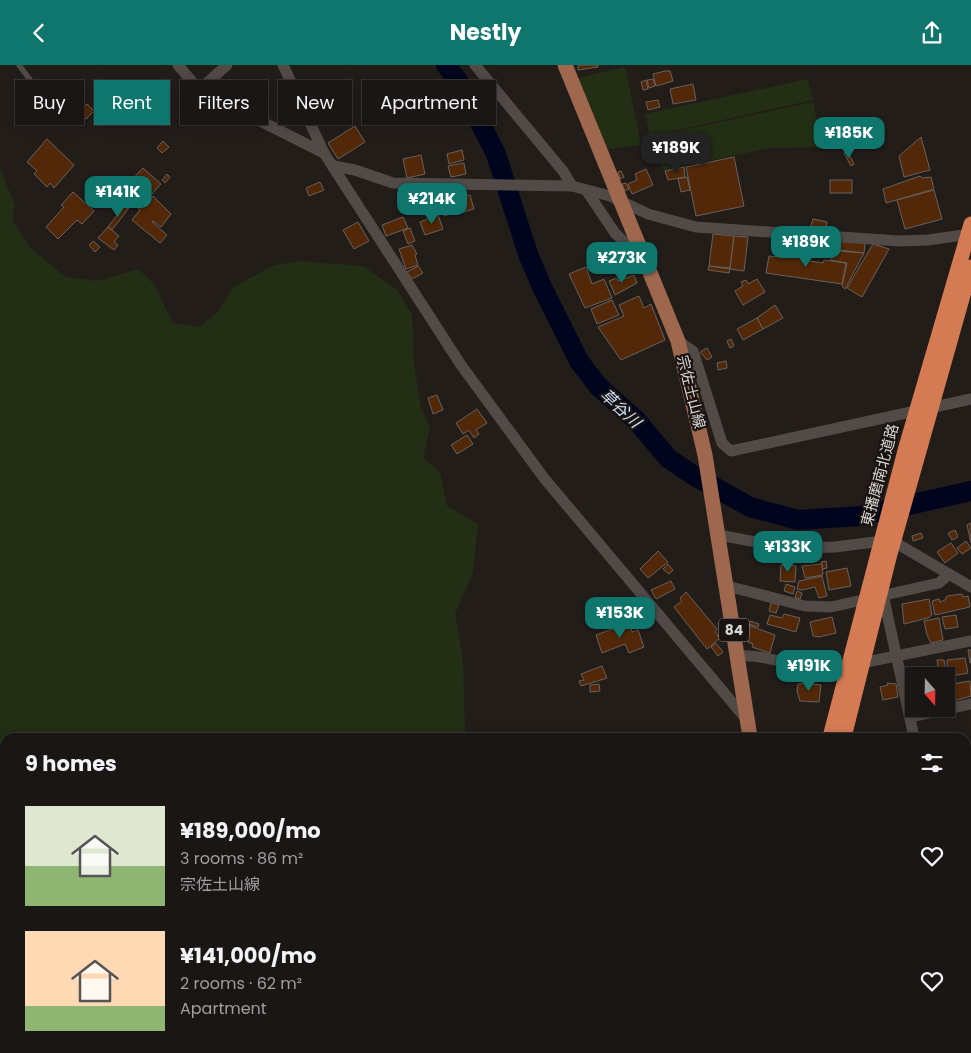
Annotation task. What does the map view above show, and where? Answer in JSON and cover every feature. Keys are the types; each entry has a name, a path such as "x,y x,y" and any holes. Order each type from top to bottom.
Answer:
{"highway":[{"name":"東播磨南北道路","path":"831,733 906,447 971,224"},
{"name":"東播磨南北道路","path":"845,733 892,545 971,267"}],"main road":[{"name":"宗佐土山線","path":"565,65 678,341 705,455 750,733"}],"street":[{"path":"178,65 191,80"},
{"path":"210,80 227,65"},
{"path":"282,65 324,153 460,365 544,478 748,721"},
{"path":"475,65 563,171 572,186"},
{"path":"268,125 324,153"},
{"path":"334,166 355,170 393,183 475,186 572,186 621,200 648,214 696,227 899,241 928,240 971,234"},
{"path":"586,190 615,233 648,267"},
{"path":"678,341 693,351 722,443 731,451 971,399"},
{"path":"717,529 788,548 891,540 971,587"},
{"path":"871,543 905,696"},
{"path":"727,586 805,606 830,607 939,583 949,575"},
{"path":"738,656 755,655 800,668 822,671 896,658 971,641"},
{"path":"955,707 971,704"},
{"path":"910,717 913,733"}],"lane":[{"path":"19,65 30,80"}],"green space":[{"path":"625,67 641,145 608,149 578,78"},
{"path":"808,79 813,100 650,136 645,114"},
{"path":"813,102 822,144 819,147 770,148 663,170 650,137"},
{"path":"0,169 15,205 12,220 30,248 66,277 97,281 138,269 154,284 173,323 199,327 217,313 233,287 275,265 299,261 363,266 397,290 412,314 414,365 421,408 430,427 423,458 440,472 447,506 478,524 473,573 455,614 463,659 465,733 0,733"}],"building":[{"path":"578,65 598,65 598,67 578,70"},
{"path":"670,71 673,81 656,86 653,74"},
{"path":"653,79 655,86 649,88 647,80"},
{"path":"646,80 648,89 643,90 641,82"},
{"path":"693,84 696,100 673,104 670,89"},
{"path":"658,100 660,107 648,110 646,102"},
{"path":"87,104 94,111 86,119 84,117 84,107"},
{"path":"355,126 365,142 338,159 328,143"},
{"path":"921,137 930,170 904,177 899,156"},
{"path":"47,139 74,165 54,188 50,183 47,187 34,174 37,171 27,162"},
{"path":"163,141 169,147 162,153 157,148"},
{"path":"462,150 464,160 449,164 447,154"},
{"path":"848,152 854,164 851,166 844,153"},
{"path":"421,155 425,174 407,178 403,159"},
{"path":"734,157 744,206 696,216 686,167"},
{"path":"464,163 466,174 451,177 448,166"},
{"path":"684,167 685,177 668,180 665,171"},
{"path":"143,168 161,184 149,197 144,192 128,209 115,198"},
{"path":"646,169 653,185 632,194 628,184 637,180 635,174"},
{"path":"621,171 624,177 620,179 618,172"},
{"path":"167,174 170,177 165,183 162,180"},
{"path":"920,176 922,178 931,177 934,189 886,203 883,189"},
{"path":"687,177 690,190 681,192 678,179"},
{"path":"830,180 852,180 852,193 830,193"},
{"path":"320,182 324,190 309,196 306,188"},
{"path":"626,183 629,189 625,191 622,184"},
{"path":"934,190 942,219 905,229 897,200"},
{"path":"73,192 94,211 82,224 77,220 58,239 46,227 64,207 61,205"},
{"path":"431,193 434,204 414,209 411,198"},
{"path":"470,195 474,209 460,213 456,199"},
{"path":"153,196 171,214 161,227 152,222 167,235 160,243 132,220 140,210 137,207 143,201 146,204"},
{"path":"453,198 457,212 444,216 440,202"},
{"path":"124,206 128,209 112,230 108,227"},
{"path":"438,215 443,229 425,235 420,222"},
{"path":"403,217 408,228 386,236 382,225"},
{"path":"813,219 827,222 826,231 810,229"},
{"path":"358,222 369,241 354,249 343,230"},
{"path":"108,227 119,236 114,242 118,245 114,250 98,238"},
{"path":"410,228 415,241 408,244 403,231"},
{"path":"713,234 734,236 730,268 709,266"},
{"path":"734,236 748,237 744,271 730,269"},
{"path":"819,240 839,241 839,251 864,253 845,289 842,286 847,263 830,260 837,253 818,251"},
{"path":"93,241 100,247 95,252 89,245"},
{"path":"840,241 865,243 864,253 839,250"},
{"path":"873,244 889,249 862,297 847,288"},
{"path":"412,245 417,254 415,255 418,265 406,269 399,249"},
{"path":"781,252 803,256 802,260 823,263 824,260 846,263 842,284 766,273 769,256 780,257"},
{"path":"418,266 423,273 412,279 407,272"},
{"path":"709,266 730,269 729,273 708,270"},
{"path":"586,267 592,284 604,279 612,298 585,308 569,274"},
{"path":"634,275 637,283 615,295 609,281 617,278 618,281"},
{"path":"757,279 765,292 743,305 735,291 743,286 741,282 746,280 748,284"},
{"path":"639,296 644,308 651,304 665,340 621,360 598,327 624,316 619,305"},
{"path":"612,300 619,315 597,324 591,309"},
{"path":"775,305 783,318 763,329 757,318"},
{"path":"757,318 763,329 743,340 737,329"},
{"path":"731,339 734,346 730,348 727,341"},
{"path":"707,348 712,357 707,360 700,352"},
{"path":"726,361 727,368 718,370 717,363"},
{"path":"437,395 443,410 433,414 428,398"},
{"path":"477,409 487,423 476,430 479,434 474,438 469,430 463,434 456,423"},
{"path":"467,435 473,444 457,454 451,445"},
{"path":"971,523 971,543 967,525"},
{"path":"955,530 958,537 952,540 948,533"},
{"path":"921,533 923,538 913,541 912,536"},
{"path":"966,541 971,548 962,554 957,548"},
{"path":"951,543 958,553 945,563 937,552"},
{"path":"658,551 668,562 648,578 640,569"},
{"path":"826,561 827,568 823,569 821,562"},
{"path":"668,564 673,570 669,574 663,569"},
{"path":"822,564 823,575 805,578 802,566"},
{"path":"781,565 796,566 795,582 780,581"},
{"path":"847,568 851,586 829,590 826,572"},
{"path":"822,576 827,596 819,598 815,587 802,590 797,589 799,581"},
{"path":"671,581 675,589 656,599 651,590"},
{"path":"786,584 795,587 793,594 784,591"},
{"path":"797,591 802,593 800,599 795,597"},
{"path":"686,592 717,629 715,632 720,638 707,649 674,607 682,601 680,598"},
{"path":"962,594 963,597 968,596 970,607 935,615 932,601 939,599 940,602 945,600 947,596"},
{"path":"929,599 932,615 928,618 904,624 902,604"},
{"path":"771,603 779,605 776,613 769,611"},
{"path":"784,614 800,618 796,632 767,624 770,615 782,618"},
{"path":"956,615 958,627 945,629 942,617"},
{"path":"832,617 836,633 819,637 813,636 810,622"},
{"path":"939,618 943,640 931,643 924,621"},
{"path":"750,621 759,624 758,627 748,624"},
{"path":"629,623 632,632 638,630 644,647 629,653 625,644 602,653 596,635"},
{"path":"748,625 775,635 770,653 752,647 753,644 748,642 749,638 745,636"},
{"path":"716,643 723,652 718,656 711,647"},
{"path":"968,650 971,650 971,663 970,663"},
{"path":"965,658 968,673 955,675 955,667 947,667 947,660"},
{"path":"937,660 944,660 945,667 938,667"},
{"path":"602,666 607,678 581,686 579,681 584,680 581,674"},
{"path":"970,681 971,696 955,701 955,684"},
{"path":"887,683 896,684 898,697 883,700 880,687 888,685"},
{"path":"599,684 600,691 590,692 590,685"},
{"path":"798,684 821,685 819,702 800,701 797,691"}],"waterway":[{"name":"草谷川","path":"446,65 461,85 496,154 528,254 542,287 579,361 598,386 636,420 668,458 693,475 750,507 798,520 860,516 971,491"}]}
